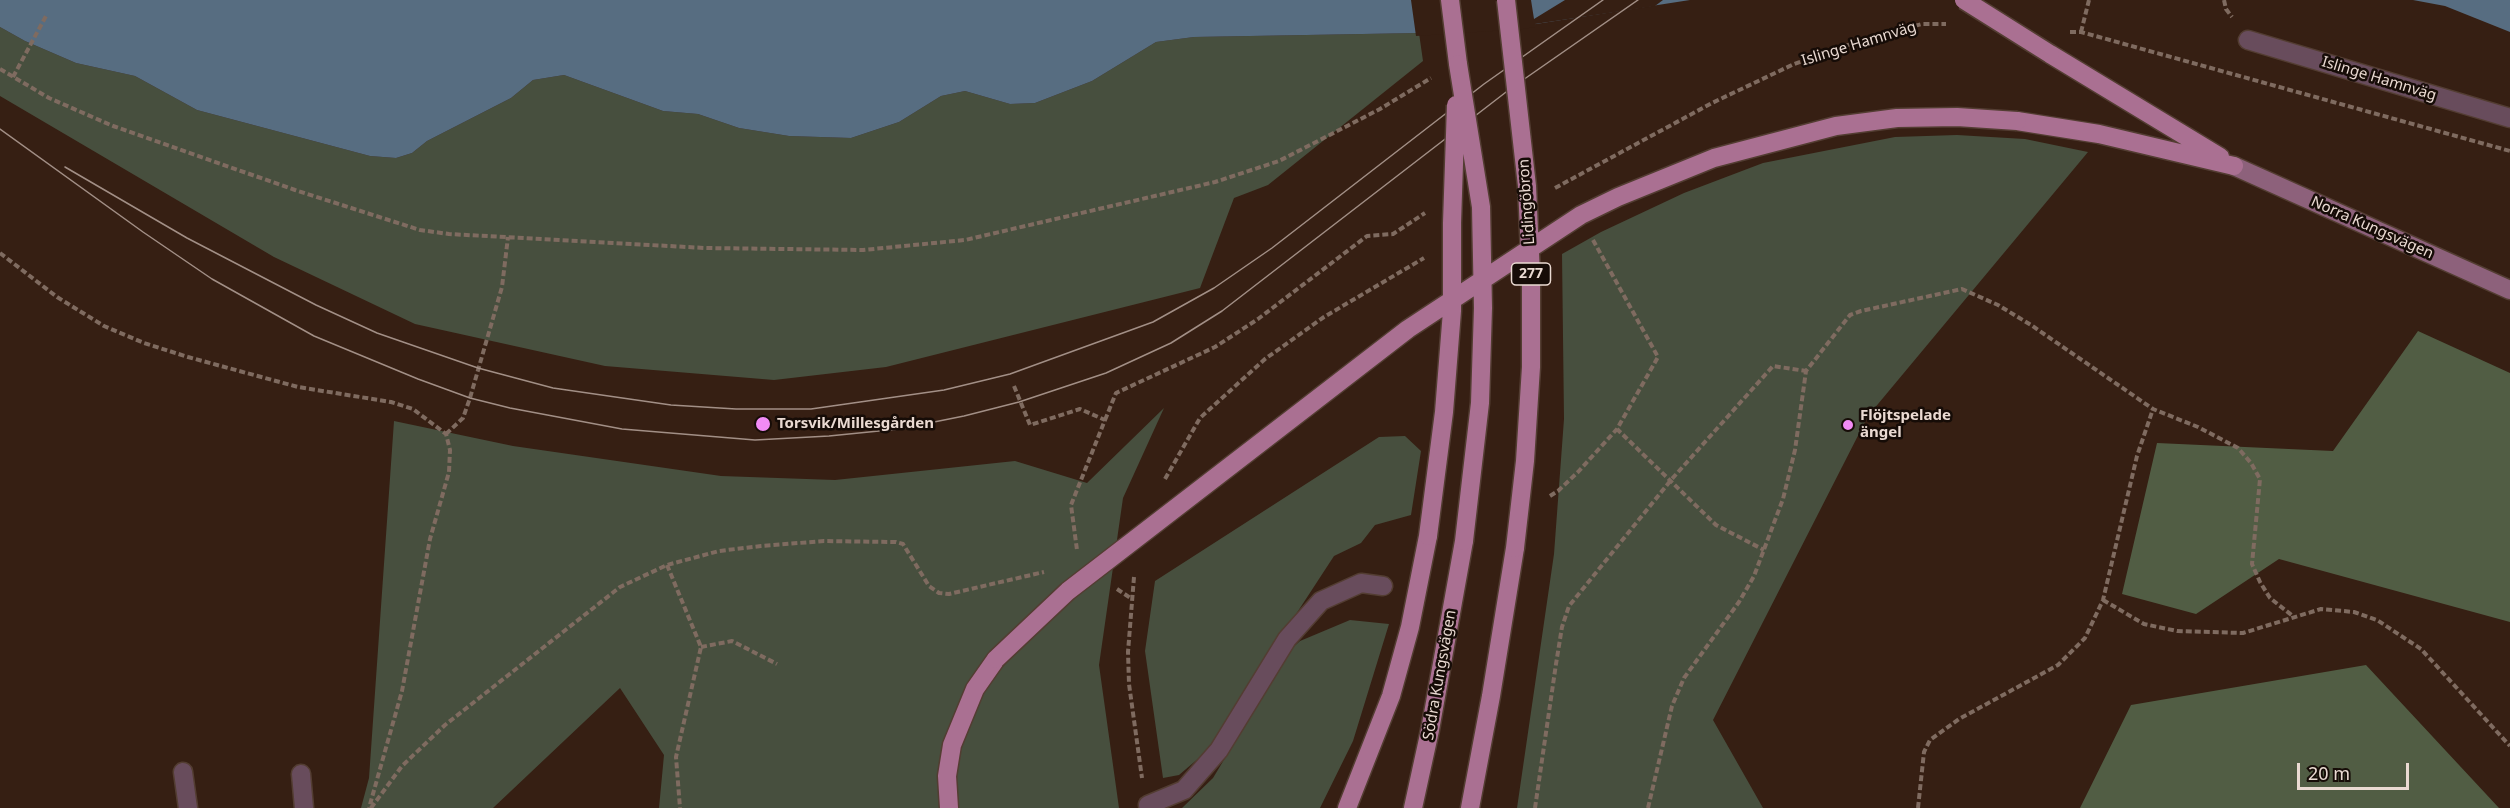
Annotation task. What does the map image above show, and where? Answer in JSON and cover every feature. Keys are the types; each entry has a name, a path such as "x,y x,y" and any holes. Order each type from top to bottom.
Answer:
{"main road":[{"path":"1347,808 1391,696 1410,627 1428,536 1444,412 1452,311 1452,223 1458,64 1450,0"},
{"name":"Lidingöbron","path":"1470,808 1515,548 1532,368 1532,276 1527,186 1506,0"},
{"path":"1965,0 2234,166"},
{"name":"Södra Kungsvägen","path":"1413,808 1430,730 1464,541 1480,403 1483,308 1481,207 1458,64"},
{"path":"949,808 947,776 952,745 975,689 996,659 1068,591 1408,329 1581,215 1618,197 1714,158 1836,126 1917,118 1957,117 2017,121 2099,134 2234,166"},
{"name":"Norra Kungsvägen","path":"2234,166 2510,290"}],"lane":[{"name":"Islinge Hamnväg","path":"2248,40 2510,118"},
{"path":"1148,805 1184,790 1219,750 1287,639 1321,601 1360,584 1383,586"},
{"path":"183,772 188,808"},
{"path":"301,774 304,808"}],"path":[{"path":"2081,32 2089,0"},
{"path":"13,77 46,16"},
{"name":"Islinge Hamnväg","path":"1561,185 1712,103 1794,64 1871,37 1922,24 1954,24"},
{"path":"2058,32 2081,32 2510,151"},
{"path":"0,69 49,98 113,126 391,222 449,234 705,248 863,250 965,240 1215,182 1279,162 1380,109 1434,76 1440,78"},
{"path":"1077,548 1071,505 1116,393 1215,347 1258,319 1367,236 1392,234 1431,210"},
{"path":"446,434 463,418 470,398 502,287 508,237"},
{"path":"1595,244 1658,357 1617,429 1716,525 1764,550"},
{"path":"0,253 57,297 104,326 144,343 298,387 391,402 413,409 446,434 450,450 449,472 430,539 402,691 370,808"},
{"path":"1648,808 1664,731 1684,678 1739,602 1754,576 1783,499 1796,450 1806,371 1850,315 1862,311 1920,299 1943,291 1962,289 1998,305 2031,325 2153,409 2198,427 2238,448 2251,463 2260,479 2252,564 2270,598 2294,617"},
{"path":"1535,808 1562,627 1569,606 1671,480 1773,366 1806,371"},
{"path":"1014,386 1030,425 1080,409 1105,420"},
{"path":"1918,808 1924,752 1930,740 1959,720 2058,665 2085,638 2103,600 2137,456 2153,409"},
{"path":"370,808 402,766 445,725 620,587 667,565 719,551 761,546 824,541 896,542 903,544 929,586 939,592 949,594 996,583"},
{"path":"667,565 701,646 676,757 680,808"},
{"path":"2103,600 2144,624 2177,631 2243,633 2321,609 2354,612 2377,620 2421,649 2510,746"},
{"path":"701,646 732,641 777,664"}],"green space":[{"path":"0,27 25,41 76,63 135,76 197,110 370,156 396,158 412,153 427,141 511,98 533,80 564,75 663,111 698,114 739,128 789,136 851,138 899,122 941,96 965,91 1010,104 1035,103 1092,81 1156,42 1194,37 1419,33 1423,61 1268,185 1234,198 1200,288 886,367 774,380 605,366 415,324 274,257 0,96"},
{"path":"1957,135 2025,139 2088,152 1868,416 1713,720 1763,808 1517,808 1554,554 1564,419 1562,254 1601,232 1684,193 1763,163 1895,137"},
{"path":"2418,331 2510,373 2510,622 2279,559 2196,614 2122,594 2157,443 2333,451"},
{"path":"1164,408 1123,498 1099,665 1119,808 659,808 664,755 620,688 493,808 361,808 369,778 394,421 513,446 721,476 835,480 1015,461 1087,483"},
{"path":"1405,436 1421,451 1411,515 1375,525 1361,543 1334,556 1206,752 1179,775 1163,778 1145,651 1155,581 1379,437"},
{"path":"1350,620 1389,624 1353,741 1320,808 1182,808 1213,778 1290,650 1300,641"},
{"path":"2366,665 2499,808 2080,808 2131,705"}],"water":[{"path":"0,0 1690,0 1523,26 1419,33 1194,37 1156,42 1092,81 1035,103 1010,104 965,91 941,96 899,122 851,138 789,136 739,128 698,114 663,111 564,75 533,80 511,98 427,141 412,153 396,158 370,156 197,110 135,76 76,63 25,41 0,27"},
{"path":"2413,0 2510,0 2510,32 2445,6"}],"pier":[{"path":"1411,0 1531,0 1534,19 1565,0 1663,0 1655,6 1535,24 1535,27 1523,29 1416,36"}],"tram line":[{"path":"65,167 187,238 316,305 377,333 478,368 553,388 671,405 736,409 811,409 944,390 1010,374 1153,322 1214,288 1272,248 1484,84 1603,0"},
{"path":"0,129 212,279 314,336 418,379 470,398 510,408 622,429 755,440 829,436 899,429 1019,402 1106,373 1171,343 1222,311 1510,89 1638,0"}],"place":[{"name":"Torsvik/Millesgården","path":"763,424"},
{"name":"Flöjtspelade ängel","path":"1848,425"}]}
